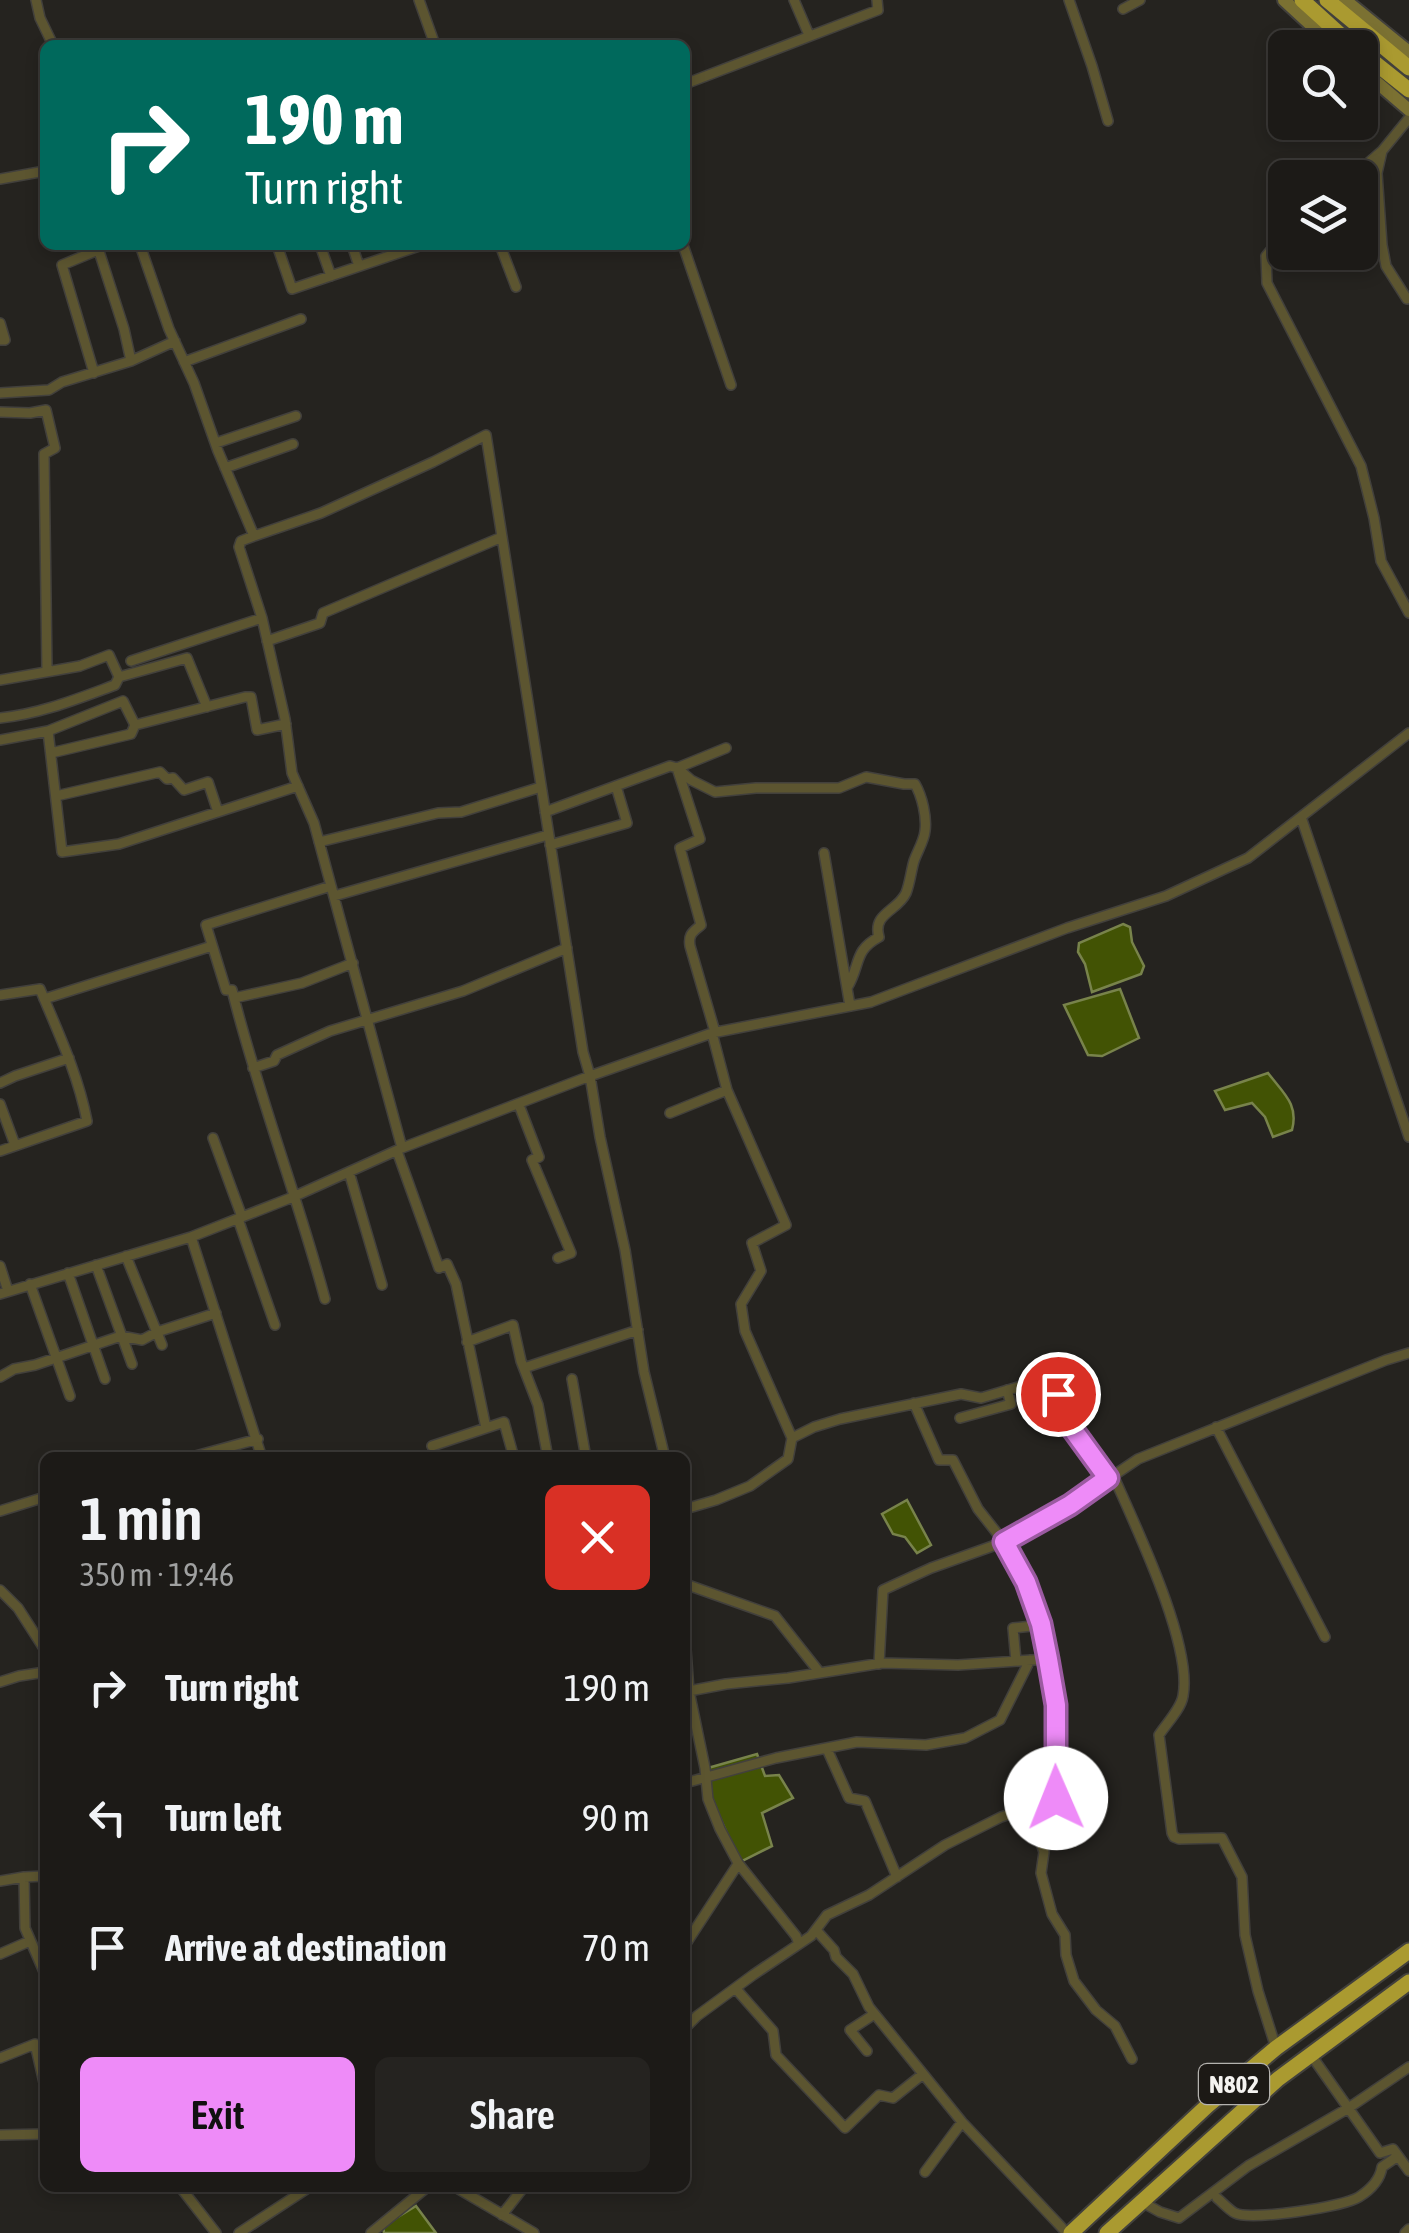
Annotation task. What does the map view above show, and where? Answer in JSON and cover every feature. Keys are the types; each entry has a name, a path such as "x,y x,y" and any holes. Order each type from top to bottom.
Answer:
{"highway":[{"path":"1302,0 1336,30"},
{"path":"1327,0 1409,68"},
{"path":"1378,65 1409,90"},
{"name":"N802","path":"1069,2233 1276,2048 1409,1951"},
{"name":"N802","path":"1107,2233 1278,2079 1409,1982"}],"main road":[{"path":"1284,0 1316,30"},
{"path":"1352,2 1409,52"},
{"path":"1378,83 1409,110"}],"street":[{"path":"36,0 51,40"},
{"path":"419,0 432,40"},
{"path":"794,0 809,36"},
{"path":"690,82 878,10 876,0"},
{"path":"1069,0 1108,121"},
{"path":"1123,9 1140,0"},
{"path":"1371,160 1409,118"},
{"path":"1382,151 1377,173 1382,246 1386,266 1407,299"},
{"path":"0,179 40,173"},
{"path":"91,250 62,264 94,372"},
{"path":"98,250 131,361"},
{"path":"145,250 175,341 254,536"},
{"path":"280,250 292,289 392,250"},
{"path":"322,250 331,276"},
{"path":"354,250 359,266"},
{"path":"502,250 516,287"},
{"path":"685,250 731,384"},
{"path":"1268,254 1266,283 1362,466 1381,561 1409,612"},
{"path":"184,362 300,318"},
{"path":"0,323 4,340 0,340"},
{"path":"0,393 49,390 175,341"},
{"path":"0,412 46,410 55,448 44,454 48,671"},
{"path":"216,443 296,416"},
{"path":"486,1428 456,1284 447,1264 438,1268 400,1150 314,823 292,773 286,724 262,618 239,548 242,541 321,513 486,435 583,1052 625,1250 644,1372 664,1452"},
{"path":"224,468 294,444"},
{"path":"267,642 320,623 323,613 502,537"},
{"path":"131,661 262,618"},
{"path":"0,680 80,666 109,656 119,677"},
{"path":"0,718 24,716 67,703 115,685 119,677 187,658 207,707"},
{"path":"51,752 130,734 135,726 251,697 257,730 286,724"},
{"path":"0,740 48,731 123,701 135,726"},
{"path":"48,731 62,852 119,844 298,786"},
{"path":"0,1266 4,1292 192,1238 400,1150 590,1076 713,1033 871,1002 1067,928 1166,896 1248,858 1409,733"},
{"path":"678,768 726,748"},
{"path":"545,812 670,766 715,792 839,788 866,777 915,784 925,831 906,895 882,916 876,928 879,937 860,951 855,974 846,988"},
{"path":"678,768 700,839 680,848 702,925 688,938 727,1090 786,1225 752,1243 761,1271 741,1304 745,1331 792,1438 788,1459 750,1486 690,1508"},
{"path":"56,796 160,772 184,790 208,782 218,812"},
{"path":"325,1299 232,990 226,990 206,925 332,891 627,823 616,786"},
{"path":"319,842 438,813 462,812 541,787"},
{"path":"1301,818 1409,1138"},
{"path":"824,853 850,1006"},
{"path":"44,999 212,946"},
{"path":"254,1068 274,1062 277,1055 330,1030 463,991 567,948"},
{"path":"234,998 302,983 353,963"},
{"path":"0,995 40,989 69,1058 87,1121 0,1151"},
{"path":"0,1083 69,1058"},
{"path":"670,1112 727,1090"},
{"path":"0,1104 15,1145"},
{"path":"520,1104 538,1157 532,1160 571,1253 558,1258"},
{"path":"214,1138 274,1325"},
{"path":"349,1172 382,1285"},
{"path":"192,1238 261,1452"},
{"path":"126,1256 162,1345"},
{"path":"96,1265 132,1364"},
{"path":"68,1274 105,1379"},
{"path":"30,1284 70,1396"},
{"path":"0,1377 121,1336 142,1340 216,1313"},
{"path":"468,1342 513,1324 538,1405 547,1452"},
{"path":"524,1368 638,1330"},
{"path":"878,1664 882,1590 899,1580 1004,1542 1070,1505 1138,1459 1409,1353"},
{"path":"572,1378 585,1452"},
{"path":"792,1438 840,1419 961,1394 981,1398 1048,1378 1058,1394 1063,1416 1110,1477 1144,1545 1179,1643 1183,1700 1158,1735 1172,1833 1179,1839 1222,1838 1242,1877 1245,1935 1276,2048"},
{"path":"960,1418 1011,1404 1007,1390"},
{"path":"690,2023 799,1944 827,1915 870,1895 945,1845 1001,1817 1056,1798 1056,1705 1041,1624 1026,1582 1004,1542 978,1510 952,1460 939,1460 914,1403"},
{"path":"432,1446 504,1422 512,1452"},
{"path":"1216,1427 1325,1637"},
{"path":"210,1452 258,1439"},
{"path":"0,1511 40,1499"},
{"path":"690,1586 775,1616 820,1673"},
{"path":"0,1590 18,1608 40,1642"},
{"path":"1016,1662 1013,1628 1041,1624"},
{"path":"690,1691 878,1664 958,1666 1048,1659"},
{"path":"690,1781 857,1742 926,1745 966,1738 1000,1720 1030,1660"},
{"path":"0,1682 40,1673"},
{"path":"690,1714 708,1799 738,1864 799,1944"},
{"path":"827,1749 849,1798 865,1801 897,1877"},
{"path":"1029,1808 1044,1852 1040,1873 1052,1914 1064,1934 1074,1981 1096,2010 1116,2026 1132,2059"},
{"path":"690,1937 738,1864"},
{"path":"24,1876 24,1920 40,1960"},
{"path":"0,1881 40,1876"},
{"path":"816,1930 854,1974 869,2007 962,2122 1069,2233"},
{"path":"0,1954 30,1941"},
{"path":"736,1989 773,2031 776,2055 844,2128 880,2095 893,2098 923,2074"},
{"path":"867,2052 850,2030 873,2015"},
{"path":"0,2058 40,2042"},
{"path":"1311,2055 1380,2153 1393,2150 1409,2171"},
{"path":"1142,2202 1179,2218 1248,2166 1347,2109 1409,2067"},
{"path":"925,2172 962,2122"},
{"path":"0,2135 40,2134"},
{"path":"1217,2198 1236,2214 1251,2216 1320,2208 1359,2197 1380,2178 1382,2167 1398,2156"},
{"path":"183,2192 216,2233"},
{"path":"239,2233 302,2192"},
{"path":"372,2233 421,2192"},
{"path":"463,2192 534,2233"},
{"path":"502,2215 520,2192"}],"shaded area":[{"path":"1123,924 1130,927 1132,942 1144,966 1141,974 1092,992 1078,952 1079,943"},
{"path":"1120,989 1139,1038 1102,1056 1088,1055 1064,1005"},
{"path":"1268,1073 1288,1099 1294,1121 1292,1130 1273,1137 1265,1117 1252,1103 1225,1110 1215,1091"},
{"path":"907,1500 931,1545 917,1553 905,1537 893,1534 882,1514"},
{"path":"757,1754 765,1776 779,1775 793,1798 762,1813 772,1846 740,1862 711,1798 708,1768"},
{"path":"416,2206 436,2233 384,2233 383,2226"}],"route":[{"path":"1056,1798 1056,1705 1041,1624 1026,1582 1004,1542 1070,1505 1108,1478 1063,1416 1058,1394"}]}
